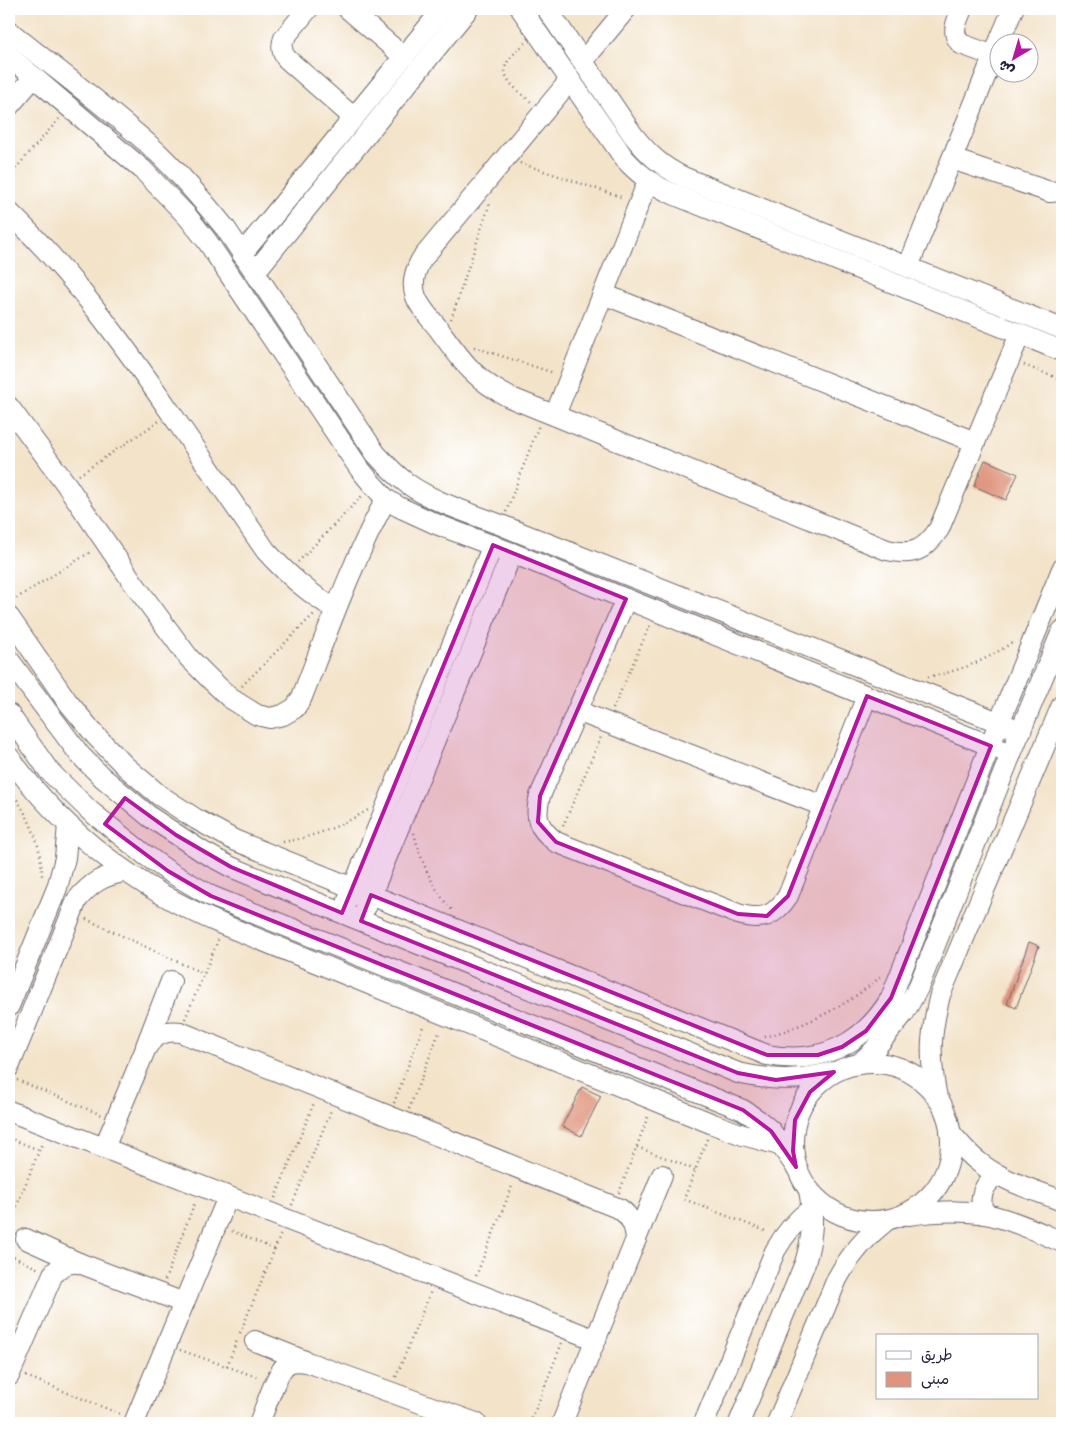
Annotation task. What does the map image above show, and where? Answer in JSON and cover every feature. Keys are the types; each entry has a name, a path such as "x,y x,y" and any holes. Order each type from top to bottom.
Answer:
{"street":[{"path":"308,9 284,38 282,44 283,54 286,59 354,118"},
{"path":"348,9 404,57"},
{"path":"242,254 443,9"},
{"path":"255,272 468,9"},
{"path":"521,9 624,158 648,182 739,221 1062,351"},
{"path":"547,9 633,135 655,160 668,169 683,177 1062,329"},
{"path":"583,61 626,9"},
{"path":"962,9 954,27 958,40 962,44 988,47"},
{"path":"1004,32 1013,9"},
{"path":"9,31 133,131 205,203 226,229 376,454 390,470 407,483 444,503 1021,731"},
{"path":"9,56 142,168 187,216 207,241 359,468 379,492 400,507 416,516 493,545 1012,754"},
{"path":"908,267 988,70"},
{"path":"9,106 34,77"},
{"path":"570,80 421,260 415,271 413,284 416,296 422,307 466,366 493,389 887,550 902,553 917,550 930,542 939,530 1020,334"},
{"path":"952,159 1050,192 1062,191"},
{"path":"549,413 569,378 648,182"},
{"path":"739,221 746,202"},
{"path":"187,216 205,203"},
{"path":"9,212 47,251 124,346 266,551 286,574 310,593 330,605"},
{"path":"603,294 975,442"},
{"path":"9,407 190,658 230,698 257,715 270,718 283,715 294,708 302,697 330,605 358,552 379,492"},
{"path":"352,917 493,545"},
{"path":"362,891 512,553"},
{"path":"571,577 579,556"},
{"path":"9,614 67,702 95,736 126,767 160,795 196,819 234,840 767,1055 805,1058 831,1052 866,1031 884,1010 894,992 992,746 999,723 1062,569"},
{"path":"626,599 536,809 538,822 545,834 556,842 738,914 752,918 767,916 780,908 788,896 867,696"},
{"path":"859,1064 874,1050 904,1013 918,988 1062,631"},
{"path":"9,660 80,755 125,798 176,835 231,867 738,1073 786,1080 815,1077 859,1064 877,1064 894,1067 911,1074 925,1084 943,1108 950,1132 948,1162 943,1176 936,1189 926,1200 914,1209 894,1218 872,1232 846,1262 837,1279 777,1423"},
{"path":"937,1098 932,1072 931,1046 934,1020 940,995 1062,705"},
{"path":"577,712 823,806"},
{"path":"9,714 49,771 90,811 168,871 211,896 743,1110 771,1132 783,1146 796,1167 810,1199 812,1236 805,1263 739,1423"},
{"path":"9,757 40,796 68,825 124,872 172,901 224,925 713,1124 783,1146"},
{"path":"105,824 125,798"},
{"path":"9,1006 57,888 65,858 68,825"},
{"path":"9,1067 76,900 97,880 110,874 124,872"},
{"path":"104,1148 146,1048 171,981"},
{"path":"146,1048 149,1042 160,1034 180,1032 614,1206 626,1213 630,1219 636,1239"},
{"path":"796,1167 793,1151 795,1120 810,1092 834,1072"},
{"path":"9,1111 596,1340"},
{"path":"950,1132 975,1159 999,1176 1062,1202"},
{"path":"562,1423 662,1175"},
{"path":"984,1214 981,1201 982,1194 988,1182 999,1176"},
{"path":"135,1422 228,1197"},
{"path":"704,1423 775,1251 782,1238 801,1217 810,1199"},
{"path":"810,1199 819,1201 830,1210 858,1220 872,1221 926,1212 952,1211 984,1214 1003,1218 1062,1242"},
{"path":"26,1239 79,1263 184,1303"},
{"path":"10,1373 53,1274 62,1266 73,1262 79,1263"},
{"path":"255,1342 476,1423"},
{"path":"259,1423 279,1373 286,1365 296,1361 307,1362"}],"path":[{"path":"536,30 508,61 504,72 509,82 543,113"},
{"path":"9,176 70,107"},
{"path":"506,158 640,204"},
{"path":"445,338 493,196"},
{"path":"472,346 569,378"},
{"path":"1010,358 1062,380"},
{"path":"66,484 171,413"},
{"path":"501,525 549,413"},
{"path":"286,574 379,492"},
{"path":"9,614 106,542"},
{"path":"230,698 330,605"},
{"path":"920,678 948,673 975,664 1000,651 1015,640"},
{"path":"9,787 26,813 33,829 40,854 42,880"},
{"path":"281,842 299,840 324,832 349,821 372,807"},
{"path":"412,827 419,854 430,879 444,902 456,915"},
{"path":"71,912 204,974"},
{"path":"180,1032 224,925"},
{"path":"737,1043 781,1032 822,1015 861,992 884,974"},
{"path":"397,1119 438,1012"},
{"path":"397,1119 438,1012"},
{"path":"9,1076 116,1120"},
{"path":"269,1213 320,1088"},
{"path":"614,1206 655,1100"},
{"path":"713,1124 684,1199 782,1238"},
{"path":"9,1225 49,1127"},
{"path":"9,1138 39,1150"},
{"path":"470,1291 520,1168"},
{"path":"160,1293 202,1186"},
{"path":"217,1225 274,1249"},
{"path":"9,1255 53,1274"},
{"path":"390,1392 436,1278"},
{"path":"530,1423 568,1329"},
{"path":"167,1345 275,1384"},
{"path":"10,1373 135,1422"}],"highlighted area":[{"path":"493,545 626,599 540,796 538,822 556,842 738,914 767,916 788,896 867,696 991,746 891,998 866,1031 842,1047 818,1055 767,1055 371,895 361,921 738,1073 776,1080 834,1072 810,1092 795,1120 793,1151 796,1167 771,1131 743,1110 211,896 168,871 105,824 125,798 176,835 231,867 342,913"}],"building":[{"path":"985,460 1018,474 1006,500 974,486"},
{"path":"1029,942 1039,946 1016,1008 1007,1004"},
{"path":"582,1087 601,1096 581,1136 562,1126"}]}
